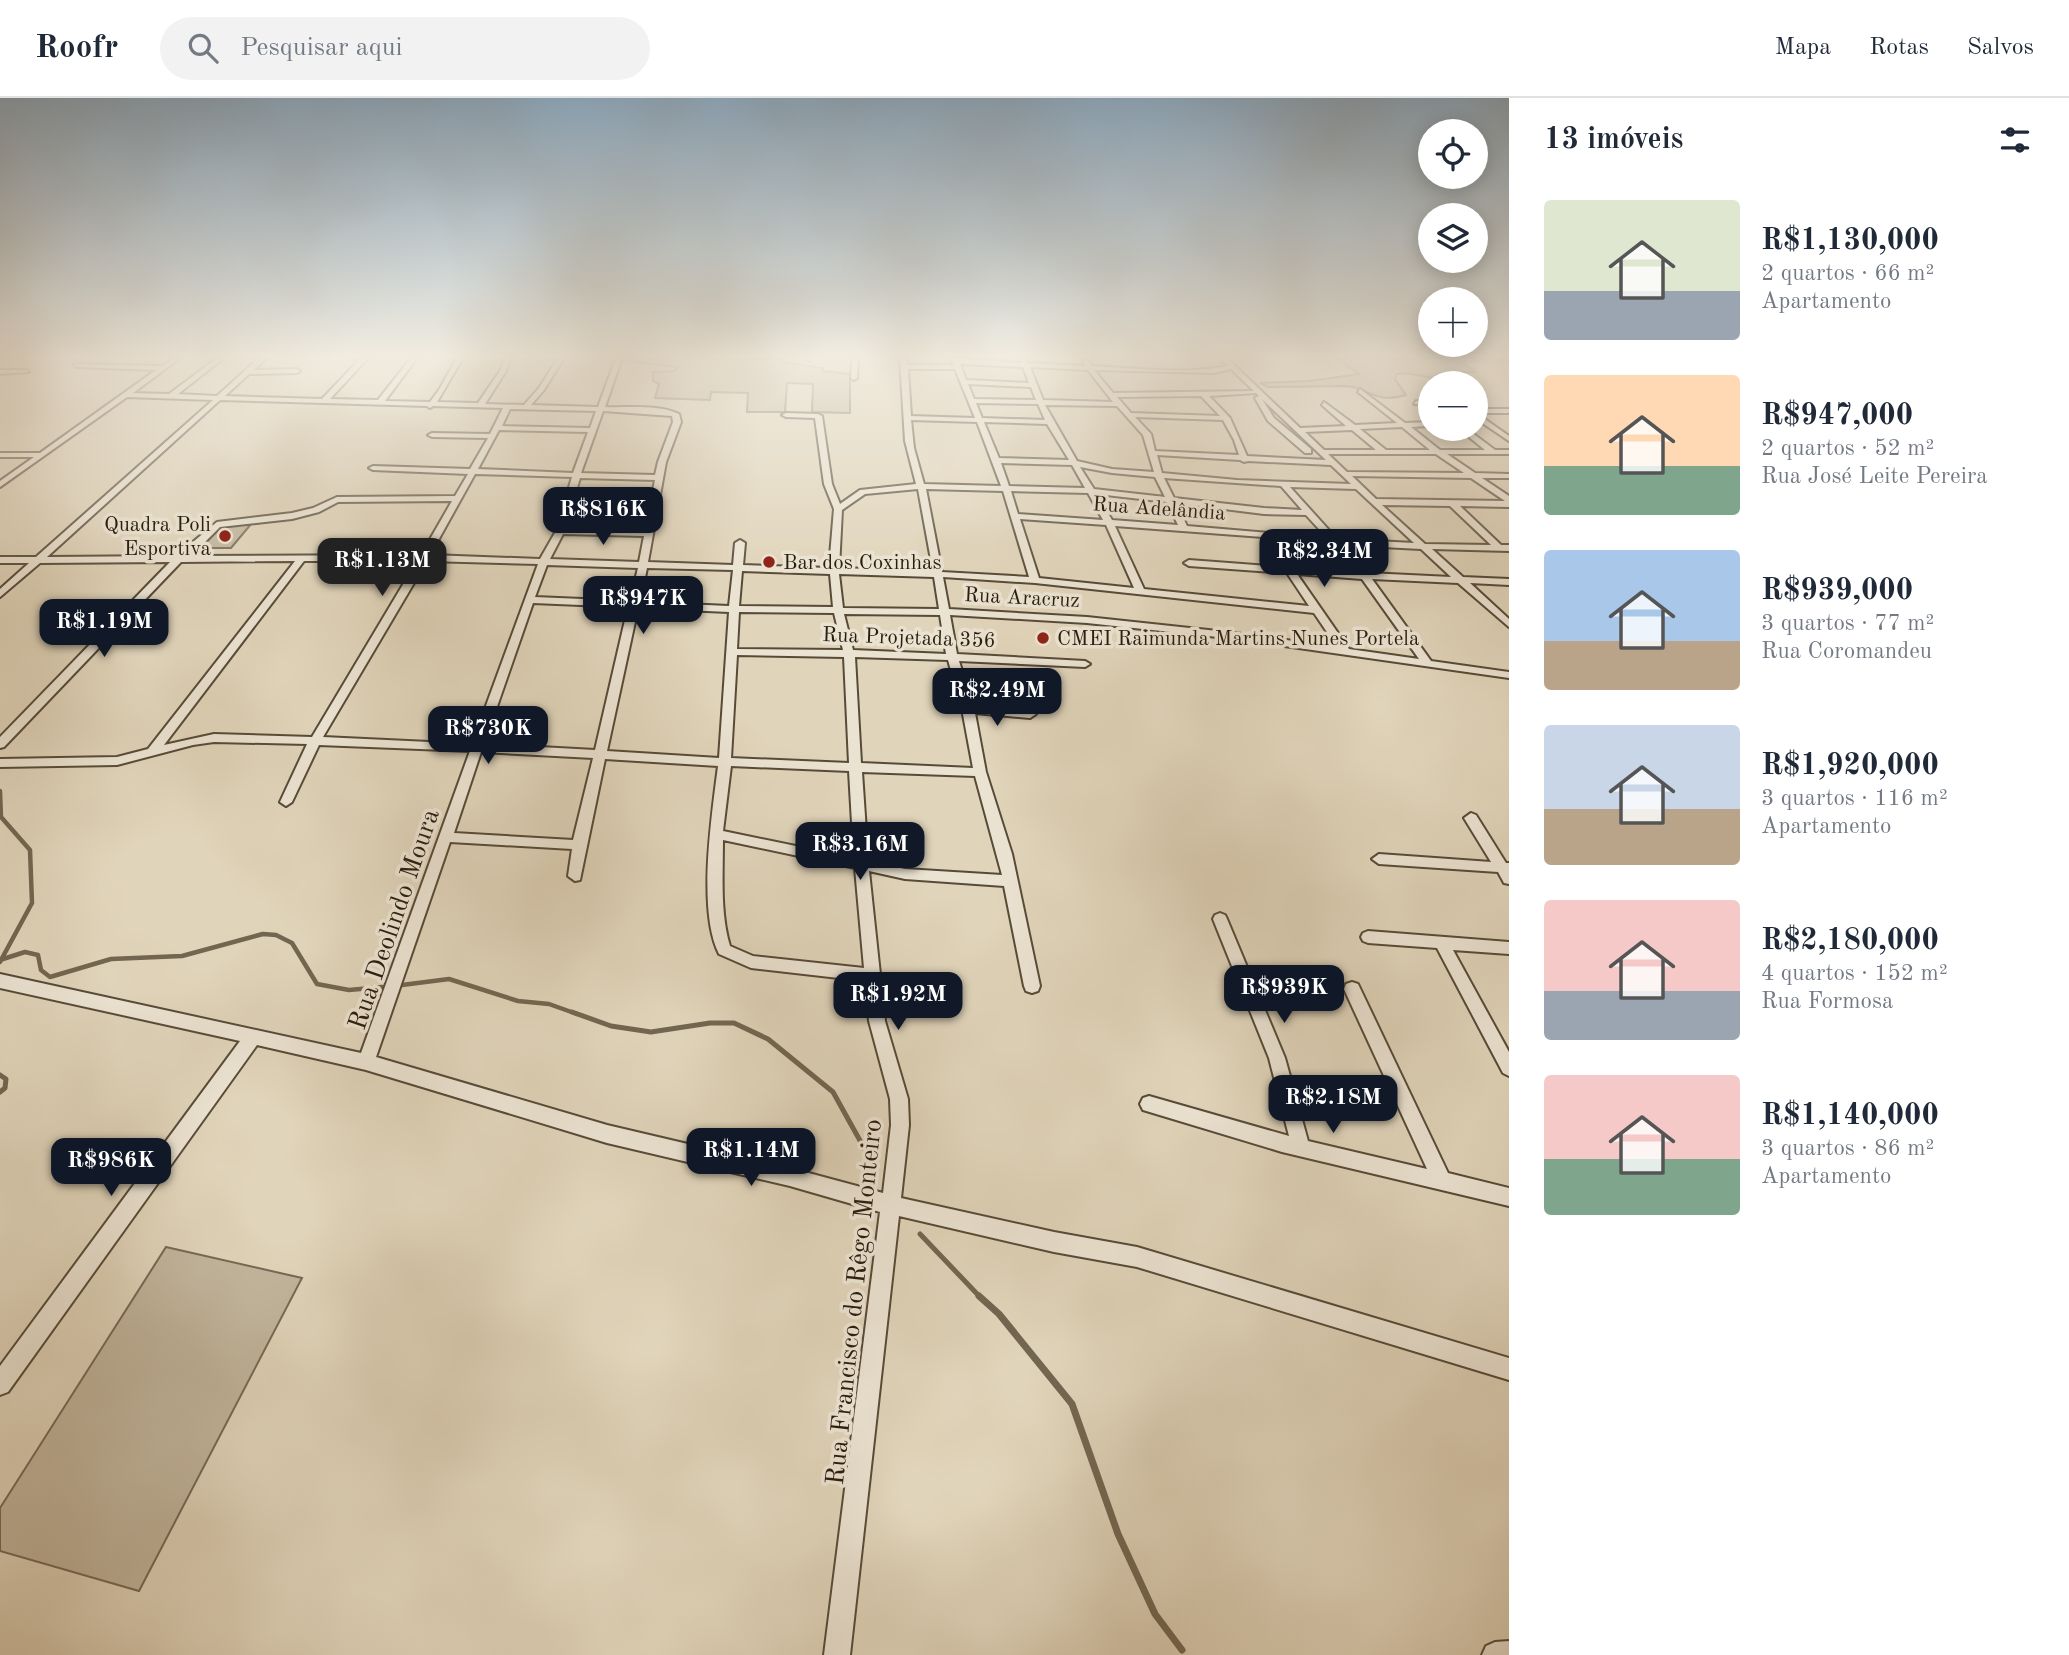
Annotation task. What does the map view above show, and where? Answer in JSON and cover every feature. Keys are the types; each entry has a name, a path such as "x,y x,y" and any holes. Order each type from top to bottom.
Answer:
{"street":[{"path":"0,485 77,431"},
{"path":"0,594 181,431"},
{"path":"432,435 561,431"},
{"name":"Rua Deolindo Moura","path":"366,1062 529,600 544,561 560,531 593,431"},
{"path":"576,876 579,845 598,755 643,565 666,447 673,431"},
{"name":"Rua Francisco do Rêgo Monteiro","path":"820,431 828,484 838,509 834,571 839,612 849,654 858,767 861,864 877,1021 899,1099 900,1125 837,1655"},
{"path":"909,431 952,657 968,709 980,772 1011,881 1032,986"},
{"path":"984,431 1006,488 1035,580"},
{"path":"1055,431 1108,521 1140,590"},
{"path":"1144,431 1154,453 1158,474 1183,527"},
{"path":"1233,431 1242,447 1244,460"},
{"path":"1284,431 1319,462"},
{"path":"1299,431 1508,621"},
{"path":"1358,431 1384,452"},
{"path":"1412,431 1509,502"},
{"path":"1499,431 1509,432"},
{"path":"1499,431 1509,439"},
{"path":"286,802 315,741 495,432"},
{"path":"1479,441 1493,452"},
{"path":"1320,452 1509,452"},
{"path":"1154,453 1332,463"},
{"path":"0,454 42,455"},
{"path":"996,460 1075,464 1112,471 1237,482 1358,487"},
{"path":"373,468 659,478"},
{"path":"1345,474 1509,476"},
{"path":"1283,484 1365,576 1428,664"},
{"path":"838,509 863,492 921,486 1090,491 1264,511 1309,513"},
{"path":"0,744 182,555 195,547 217,525 300,514 337,500 456,498"},
{"path":"1374,502 1509,502"},
{"path":"1452,503 1504,548"},
{"name":"Rua Adelândia","path":"1015,516 1183,527 1335,543 1504,548"},
{"path":"560,531 648,533"},
{"path":"1266,535 1346,653"},
{"path":"740,543 725,762 716,834 719,934 724,950 751,962 874,976"},
{"path":"0,560 182,555 423,558 936,574 1035,580 1317,610"},
{"path":"152,752 302,558"},
{"path":"1189,563 1365,576 1509,582"},
{"name":"Rua Aracruz","path":"529,600 734,609 945,612 1155,626 1509,675"},
{"name":"Rua Projetada 356","path":"731,652 952,657 1085,664"},
{"path":"968,709 1030,714"},
{"path":"0,763 117,761 214,738 980,772"},
{"path":"1471,818 1507,872"},
{"path":"716,834 905,874 1011,881"},
{"path":"447,837 579,845"},
{"path":"1379,859 1507,872"},
{"path":"1220,919 1277,1058 1301,1148"},
{"path":"1368,937 1509,948"},
{"path":"1441,942 1509,1068"},
{"path":"0,981 254,1035 366,1062 607,1135 790,1177 890,1205 1054,1242 1137,1257 1509,1368"},
{"path":"1352,989 1442,1181"},
{"path":"0,1384 254,1035"},
{"path":"1149,1104 1203,1122 1301,1148 1509,1197"},
{"path":"1496,1655 1509,1654"}],"shaded area":[{"name":"Quadra Poli Esportiva","path":"219,523 252,523 231,548 197,548"},
{"path":"166,1247 302,1278 139,1591 0,1551 0,1508"}],"waterway":[{"path":"0,791 1,817 30,850 32,903 0,962"},
{"path":"3,959 25,952 38,955 41,970 50,977 111,959 182,956 263,934 276,935 292,943 317,984 349,990 382,987"},
{"path":"402,985 449,979 518,1001 549,1004 577,1014"},
{"path":"572,1012 611,1026 651,1032 710,1023 734,1023 768,1039 833,1092 873,1164"},
{"path":"0,1075 6,1079 5,1088 0,1092"},
{"path":"920,1234 980,1297"},
{"path":"980,1297 999,1314 1072,1404 1118,1534 1155,1614 1182,1650"}],"place":[{"name":"Quadra Poli Esportiva","path":"225,536"},
{"name":"Bar dos Coxinhas","path":"769,562"},
{"name":"CMEI Raimunda Martins Nunes Portela","path":"1043,638"}]}
